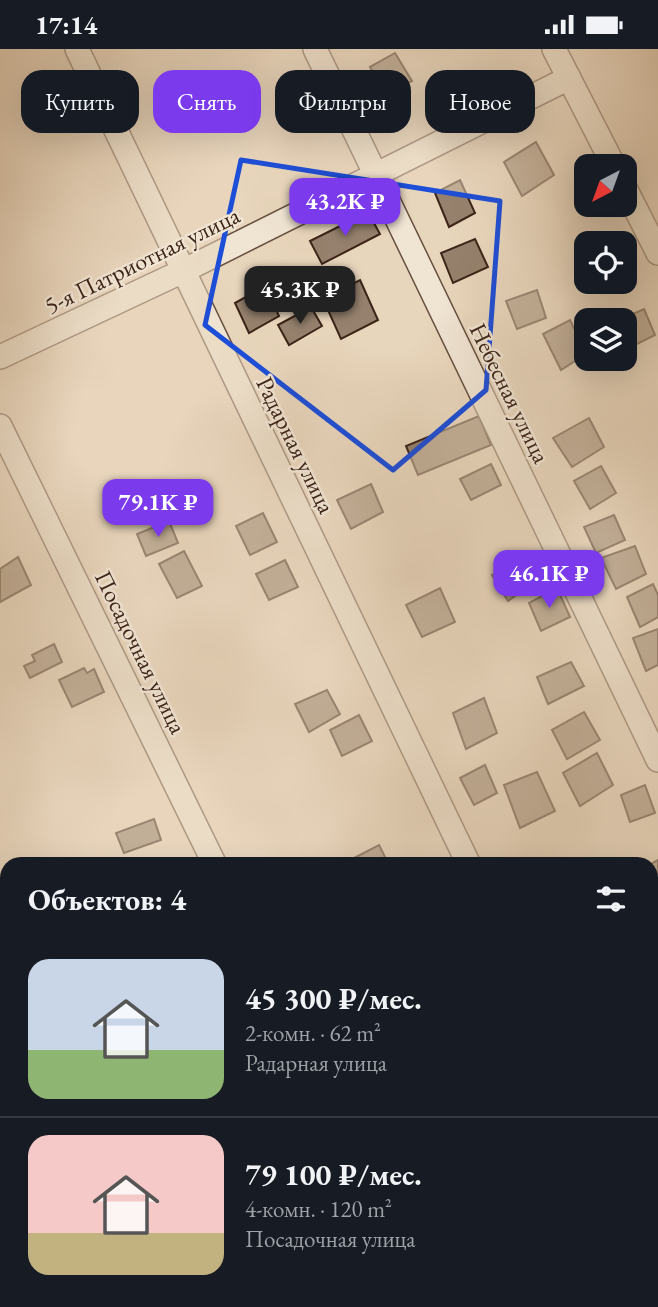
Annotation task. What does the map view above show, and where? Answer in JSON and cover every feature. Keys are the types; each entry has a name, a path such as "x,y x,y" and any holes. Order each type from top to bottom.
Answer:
{"street":[{"name":"Радарная улица","path":"77,49 464,857"},
{"name":"Небесная улица","path":"315,49 658,760"},
{"path":"554,49 608,154"},
{"name":"5-я Патриотная улица","path":"0,357 183,271 569,78"},
{"path":"637,212 658,253"},
{"name":"Посадочная улица","path":"0,426 211,857"}],"highlighted area":[{"path":"241,160 500,201 486,390 393,470 205,325"}],"building":[{"path":"395,53 405,70 372,70 370,67"},
{"path":"536,142 554,175 522,196 504,162"},
{"path":"460,180 475,213 449,227 435,193"},
{"path":"368,212 380,234 322,264 310,241"},
{"path":"475,239 488,267 453,283 441,253"},
{"path":"360,280 378,320 341,339 323,299"},
{"path":"266,286 279,316 249,333 235,303"},
{"path":"537,290 546,318 517,329 506,301"},
{"path":"311,307 322,326 289,345 278,325"},
{"path":"644,309 655,335 637,344 637,312"},
{"path":"570,320 574,328 574,362 561,370 543,334"},
{"path":"479,416 491,445 418,475 406,446"},
{"path":"589,418 604,447 572,467 553,438"},
{"path":"491,464 501,485 471,500 460,479"},
{"path":"601,466 616,493 590,509 574,481"},
{"path":"371,484 383,512 351,529 337,500"},
{"path":"263,513 277,542 250,555 236,526"},
{"path":"614,515 625,540 596,553 584,527"},
{"path":"169,521 178,543 146,556 137,534"},
{"path":"635,546 646,574 616,589 601,558"},
{"path":"184,551 202,586 177,598 159,564"},
{"path":"524,556 536,581 508,601 492,575"},
{"path":"18,557 31,585 0,602 0,569"},
{"path":"285,560 298,587 269,600 256,574"},
{"path":"653,584 658,595 658,617 640,627 627,597"},
{"path":"440,588 455,622 422,637 406,605"},
{"path":"557,588 570,617 541,631 529,603"},
{"path":"658,629 658,665 646,671 633,638"},
{"path":"54,644 62,662 30,678 24,666 35,661 32,655"},
{"path":"571,662 584,686 548,704 537,677"},
{"path":"84,668 87,673 94,669 104,692 72,707 59,680"},
{"path":"327,690 340,714 309,732 295,704"},
{"path":"484,698 497,733 466,749 453,713"},
{"path":"584,712 600,740 567,759 552,730"},
{"path":"359,715 372,741 342,756 330,730"},
{"path":"597,753 613,785 580,806 563,773"},
{"path":"485,765 497,793 474,805 460,778"},
{"path":"537,772 555,811 520,828 504,785"},
{"path":"645,785 655,813 630,822 621,795"},
{"path":"154,819 161,840 124,853 116,833"},
{"path":"379,845 385,857 356,857"}]}
